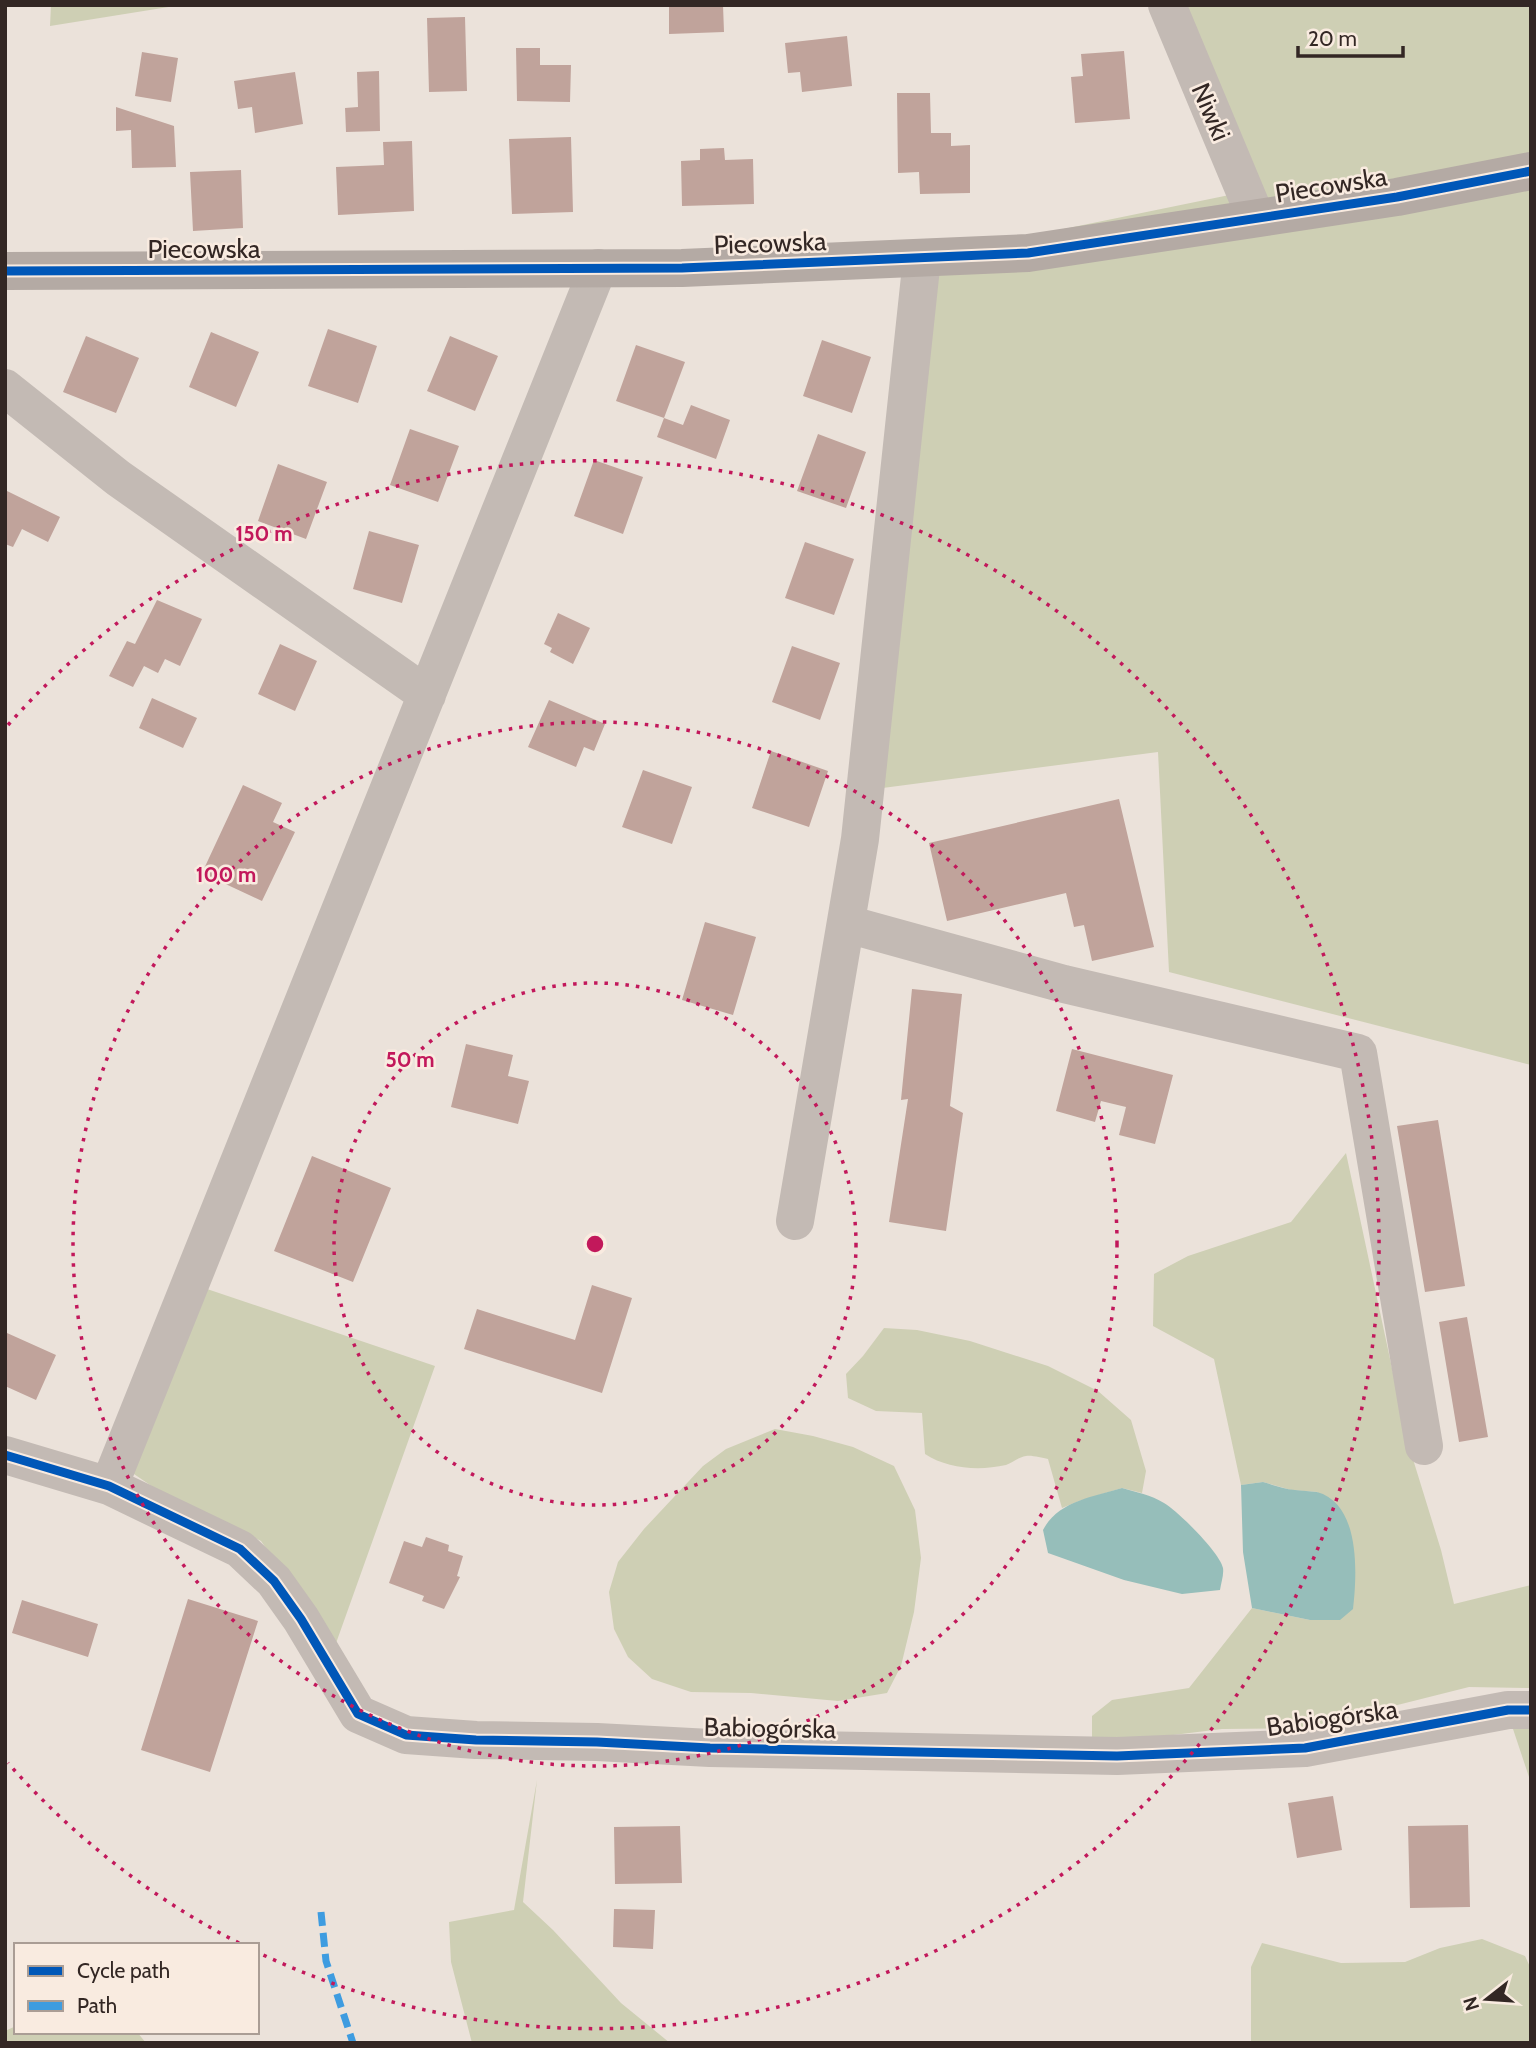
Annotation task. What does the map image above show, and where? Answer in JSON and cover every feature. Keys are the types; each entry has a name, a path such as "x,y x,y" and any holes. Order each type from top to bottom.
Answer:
{"street":[{"name":"Niwki","path":"1167,5 1256,218"},
{"name":"Piecowska","path":"5,271 682,268 1028,253 1397,197 1531,172"},
{"path":"795,1221 860,839 922,258"},
{"path":"109,1486 598,268"},
{"path":"5,388 118,478 427,695"},
{"path":"847,925 1064,984 1358,1053 1424,1446"},
{"name":"Babiogórska","path":"5,1455 109,1486 240,1549 274,1581 301,1619 358,1714 406,1735 710,1748 1117,1756 1305,1748 1508,1710 1531,1710"}],"green space":[{"path":"51,5 181,5 50,26"},
{"path":"1185,5 1531,5 1531,1065 1169,972 1158,752 875,789 922,258 1244,192"},
{"path":"1346,1153 1408,1443 1441,1550 1454,1604 1531,1585 1531,1688 1469,1687 1306,1728 1222,1729 1092,1745 1092,1716 1112,1700 1189,1688 1252,1608 1310,1620 1318,1492 1291,1490 1263,1482 1241,1485 1214,1359 1153,1326 1154,1274 1188,1256 1291,1222"},
{"path":"207,1289 435,1366 335,1646 261,1541 153,1487 131,1472"},
{"path":"884,1328 917,1330 970,1341 1048,1366 1098,1391 1131,1420 1146,1471 1142,1493 1122,1488 1062,1508 1048,1459 1026,1456 1006,1465 975,1468 954,1466 925,1454 922,1413 876,1411 848,1398 846,1374"},
{"path":"775,1429 853,1447 894,1466 915,1510 921,1558 914,1612 901,1666 887,1693 838,1701 751,1693 691,1692 652,1679 628,1657 614,1629 609,1592 618,1562 644,1529 703,1466 726,1449"},
{"path":"1513,1729 1531,1729 1531,1783"},
{"path":"537,1780 523,1902 621,2003 670,2043 472,2043 451,1962 449,1922 514,1910"},
{"path":"1482,1939 1525,1956 1531,1969 1531,2043 1251,2043 1251,1967 1262,1943 1341,1963 1405,1962 1440,1948"},
{"path":"14,2027 14,2034 139,2034 146,2043 5,2043 5,2031"}],"water":[{"path":"1263,1482 1287,1489 1317,1492 1331,1499 1342,1511 1353,1542 1355,1578 1353,1609 1340,1620 1310,1620 1252,1608 1243,1552 1241,1485"},
{"path":"1122,1488 1164,1503 1198,1533 1223,1568 1220,1590 1182,1594 1124,1580 1048,1553 1043,1530 1058,1512 1077,1502"}],"building":[{"path":"669,5 723,5 724,32 669,34"},
{"path":"465,17 467,91 429,92 427,18"},
{"path":"847,36 852,86 802,92 800,72 788,73 785,43"},
{"path":"516,48 540,48 540,65 571,65 570,102 517,101"},
{"path":"1124,51 1130,119 1075,123 1071,77 1083,76 1081,54"},
{"path":"142,52 178,58 171,102 135,96"},
{"path":"379,71 380,131 346,132 345,108 358,107 357,72"},
{"path":"295,72 303,124 255,133 252,107 238,109 234,81"},
{"path":"897,93 930,93 931,133 951,133 951,146 970,145 970,193 920,194 919,172 898,173"},
{"path":"116,107 174,126 176,167 132,168 131,130 116,131"},
{"path":"571,137 573,212 512,214 509,139"},
{"path":"412,141 414,211 338,215 336,167 384,165 383,142"},
{"path":"724,148 725,160 753,159 754,204 682,206 681,161 700,160 700,149"},
{"path":"241,170 243,228 193,231 190,172"},
{"path":"328,329 377,346 358,403 308,386"},
{"path":"211,332 259,352 236,407 189,387"},
{"path":"86,336 139,358 116,413 63,392"},
{"path":"450,336 498,356 475,411 427,391"},
{"path":"822,340 871,357 852,413 803,396"},
{"path":"636,345 685,362 664,418 616,401"},
{"path":"691,405 730,420 716,459 657,437 664,418 683,425"},
{"path":"410,429 459,446 438,502 390,485"},
{"path":"818,434 866,452 846,508 797,491"},
{"path":"594,460 643,477 623,534 574,516"},
{"path":"278,464 327,482 306,539 258,521"},
{"path":"5,490 60,517 48,542 22,529 13,547 5,544"},
{"path":"369,531 419,545 402,603 353,589"},
{"path":"805,542 854,559 834,615 785,598"},
{"path":"157,600 202,619 180,666 165,659 158,673 144,666 133,687 109,676 127,641 135,644"},
{"path":"558,613 590,628 573,664 550,652 552,648 544,644"},
{"path":"280,644 317,661 295,711 258,694"},
{"path":"792,646 840,663 820,720 772,702"},
{"path":"152,698 197,718 183,748 139,728"},
{"path":"549,700 605,724 594,751 584,747 576,767 528,747"},
{"path":"771,751 828,771 809,827 752,808"},
{"path":"643,770 692,787 672,844 622,827"},
{"path":"243,785 282,803 273,822 295,832 262,901 202,873"},
{"path":"1119,799 1154,947 1092,961 1084,925 1074,927 1066,893 947,921 929,843"},
{"path":"705,922 756,937 733,1015 682,1000"},
{"path":"912,989 962,994 950,1106 963,1113 946,1231 889,1222 908,1099 901,1100"},
{"path":"466,1044 513,1055 508,1076 529,1081 518,1124 451,1107"},
{"path":"1072,1049 1173,1075 1155,1144 1119,1135 1126,1107 1101,1101 1095,1122 1056,1111"},
{"path":"1438,1120 1465,1286 1425,1292 1397,1126"},
{"path":"312,1156 391,1188 353,1282 274,1251"},
{"path":"592,1285 632,1298 602,1393 464,1349 477,1309 575,1340"},
{"path":"1467,1317 1488,1437 1459,1442 1439,1322"},
{"path":"7,1333 56,1355 36,1400 5,1386"},
{"path":"426,1537 449,1545 448,1551 463,1556 457,1576 460,1577 444,1609 422,1601 424,1596 389,1583 404,1541 422,1547"},
{"path":"188,1599 258,1621 210,1772 141,1750"},
{"path":"22,1600 98,1624 88,1657 12,1633"},
{"path":"1333,1796 1342,1850 1297,1858 1288,1803"},
{"path":"1468,1825 1470,1907 1410,1908 1408,1826"},
{"path":"680,1826 682,1883 615,1884 614,1827"},
{"path":"614,1909 655,1910 653,1949 613,1947"}],"marked path":[{"path":"321,1912 326,1961 353,2043"}],"cycle path":[{"path":"5,271 682,268 1028,253 1397,197 1531,171"},
{"path":"5,1455 109,1486 240,1549 274,1581 301,1619 358,1714 406,1735 710,1748 1117,1756 1305,1748 1508,1710 1531,1710"}]}
